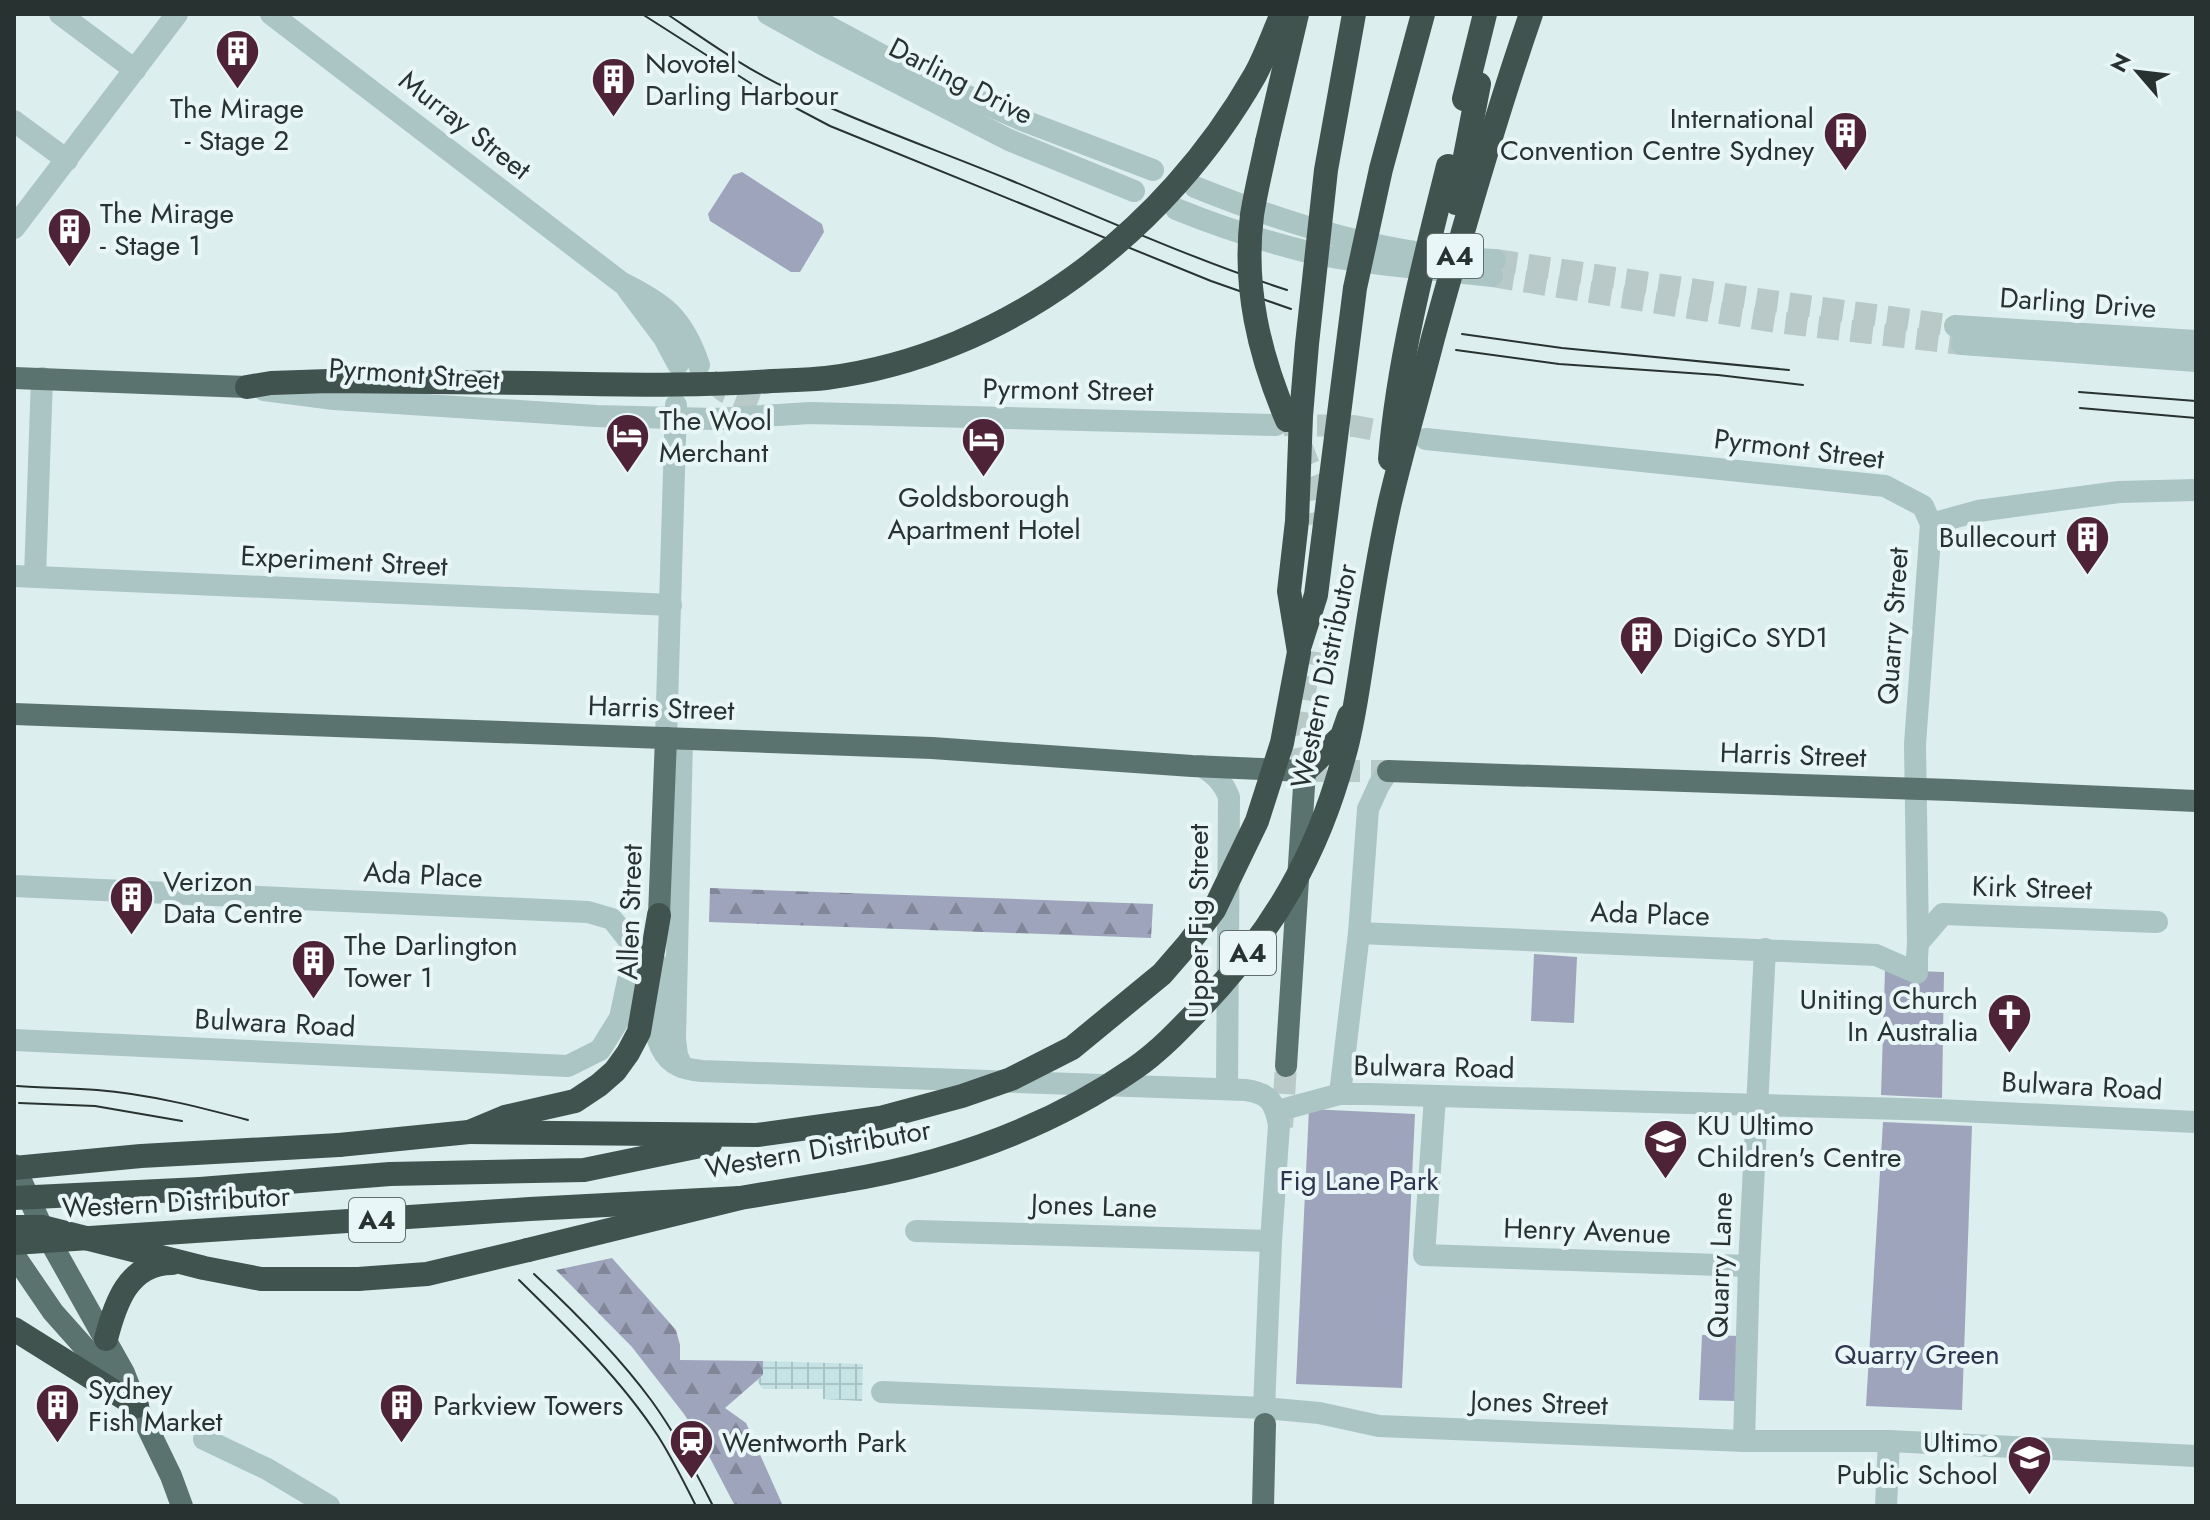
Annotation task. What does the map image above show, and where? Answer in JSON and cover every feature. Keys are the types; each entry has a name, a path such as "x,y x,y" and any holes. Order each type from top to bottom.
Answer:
{"highway":[{"path":"247,387 329,381 703,386 826,378 877,368 943,348 1003,323 1055,292 1143,219 1196,162 1235,108 1256,72 1282,14"},
{"path":"1281,423 1262,353 1250,286 1249,253 1252,214 1297,14"},
{"name":"Western Distributor","path":"14,1167 339,1145 469,1132 757,1135 880,1118 1011,1079 1072,1048 1162,974 1214,910 1257,821 1282,743 1299,652 1289,591 1297,521 1307,344 1326,170 1354,14"},
{"path":"1299,652 1316,595 1355,288 1381,169 1423,14"},
{"path":"1390,502 1391,439 1401,379 1426,254 1485,14"},
{"path":"1305,771 1342,736 1371,649 1495,14"},
{"name":"Western Distributor","path":"14,1243 740,1198 860,1178 940,1160 996,1141 1056,1115 1136,1067 1178,1032 1239,966 1280,909 1324,819 1345,755 1390,502 1497,111 1531,14"},
{"path":"469,1132 505,1117 575,1101 615,1071 639,1032 659,915"},
{"path":"21,1198 200,1189 390,1174 584,1170 757,1135"},
{"path":"14,1227 42,1227 186,1264 261,1279 358,1279 427,1274 740,1198"},
{"path":"106,1339 122,1291 143,1270 163,1263 186,1264"},
{"path":"14,1329 137,1406"}],"main road":[{"name":"Pyrmont Street","path":"14,378 247,387"},
{"name":"Harris Street","path":"14,714 932,748 1305,771"},
{"name":"Allen Street","path":"659,915 674,738"},
{"path":"1286,1066 1305,771"},
{"name":"Harris Street","path":"1388,771 2196,801"},
{"path":"14,1167 21,1198 42,1227 124,1373 182,1506"},
{"path":"14,1255 53,1312 137,1406"},
{"path":"1263,1506 1264,1416"}],"street":[{"path":"60,14 135,70"},
{"path":"14,228 177,14"},
{"name":"Murray Street","path":"271,14 622,283 647,295 670,312 675,335 689,365"},
{"name":"Darling Drive","path":"768,14 1009,140 1134,191"},
{"name":"Darling Drive","path":"805,14 929,79 1022,120 1153,170"},
{"path":"14,121 67,160"},
{"path":"1176,209 1222,227 1305,251 1347,258 1493,268 1352,240 1297,225 1195,187"},
{"name":"Darling Drive","path":"2196,341 1959,335 2196,361"},
{"path":"24,577 42,378"},
{"name":"Pyrmont Street","path":"247,387 334,399 596,416 676,412 750,418 810,413 1281,423"},
{"name":"Pyrmont Street","path":"760,405 810,413"},
{"name":"Allen Street","path":"676,412 671,605 675,1039 682,1067"},
{"name":"Pyrmont Street","path":"1426,439 1885,486 1923,506 1931,524"},
{"path":"1931,524 1978,511 2103,494 2196,490"},
{"name":"Quarry Street","path":"1917,957 1915,744 1931,524"},
{"name":"Experiment Street","path":"24,577 671,605"},
{"name":"Upper Fig Street","path":"1201,766 1215,774 1229,797 1227,1089"},
{"path":"1340,1094 1359,933 1368,809 1388,771"},
{"name":"Ada Place","path":"14,886 588,912 612,919 635,948 620,1018 600,1050 568,1066 534,1066"},
{"name":"Kirk Street","path":"1917,957 1943,914 2157,922"},
{"name":"Allen Street","path":"659,915 657,1034 665,1056 682,1067"},
{"name":"Ada Place","path":"1359,933 1876,955 1917,973 1917,957"},
{"name":"Quarry Lane","path":"1744,1441 1749,1266 1765,949"},
{"name":"Bulwara Road","path":"14,1040 534,1066"},
{"path":"682,1067 702,1071 1259,1092 1269,1099 1277,1111 1279,1125 1264,1416"},
{"name":"Bulwara Road","path":"1277,1111 1340,1094 1977,1111 2196,1122"},
{"name":"Henry Avenue","path":"1435,1097 1424,1255 1749,1266"},
{"name":"Jones Lane","path":"916,1231 1271,1241"},
{"name":"Jones Street","path":"882,1392 1264,1416 1319,1413 1379,1426 1744,1441 1889,1441 2196,1456"},
{"path":"204,1439 267,1469 329,1506"},
{"path":"1886,1506 1889,1441"}],"green space":[{"path":"742,172 822,224 824,232 800,272 791,272 710,221 708,214 733,175"},
{"path":"710,888 1153,904 1151,938 709,922"},
{"path":"1534,954 1577,957 1574,1023 1531,1021"},
{"path":"1885,970 1944,972 1942,1098 1881,1095"},
{"name":"Fig Lane Park","path":"1309,1109 1415,1114 1402,1388 1296,1384"},
{"name":"Quarry Green","path":"1883,1122 1972,1126 1962,1410 1866,1406"},
{"path":"612,1258 676,1330 680,1360 763,1361 763,1375 725,1408 746,1423 783,1506 735,1506 684,1414 632,1347 556,1270"},
{"path":"1702,1335 1740,1336 1737,1401 1699,1400"}],"shaded area":[{"path":"763,1361 863,1364 862,1401 823,1399 823,1389 763,1389 757,1381 763,1375"}],"tunnel":[{"path":"1495,260 1955,326"},
{"path":"1492,276 1776,322 1962,344"},
{"path":"709,379 725,392 760,405"},
{"path":"1284,425 1354,426 1409,436"},
{"path":"1299,443 1314,480 1321,523"},
{"path":"1305,771 1299,728 1310,651"},
{"path":"1305,771 1388,771"},
{"path":"1282,1127 1286,1066"}],"tram line":[{"path":"642,14 758,88 830,126 1211,281 1291,309"},
{"path":"667,14 743,64 818,102 1182,252 1287,290"},
{"path":"1462,334 1562,348 1789,370"},
{"path":"1456,350 1559,364 1718,375 1803,385"},
{"path":"2079,392 2196,401"},
{"path":"2080,408 2196,418"},
{"path":"17,1086 135,1095 248,1120"},
{"path":"19,1103 95,1106 182,1121"},
{"path":"534,1274 596,1334 638,1383 692,1465 713,1506"},
{"path":"519,1280 593,1354 627,1394 663,1444 696,1506"}],"place":[{"name":"The Mirage - Stage 2","path":"237,90"},
{"name":"Novotel Darling Harbour","path":"614,118"},
{"name":"International Convention Centre Sydney","path":"1845,173"},
{"name":"The Mirage - Stage 1","path":"69,268"},
{"name":"The Wool Merchant","path":"628,475"},
{"name":"Goldsborough Apartment Hotel","path":"984,479"},
{"name":"Bullecourt","path":"2087,576"},
{"name":"DigiCo SYD1","path":"1642,676"},
{"name":"Verizon Data Centre","path":"132,936"},
{"name":"The Darlington Tower 1","path":"313,1000"},
{"name":"Uniting Church In Australia","path":"2009,1054"},
{"name":"KU Ultimo Children's Centre","path":"1666,1180"},
{"name":"Sydney Fish Market","path":"57,1444"},
{"name":"Parkview Towers","path":"402,1444"},
{"name":"Wentworth Park","path":"691,1481"},
{"name":"Ultimo Public School","path":"2029,1497"}]}
